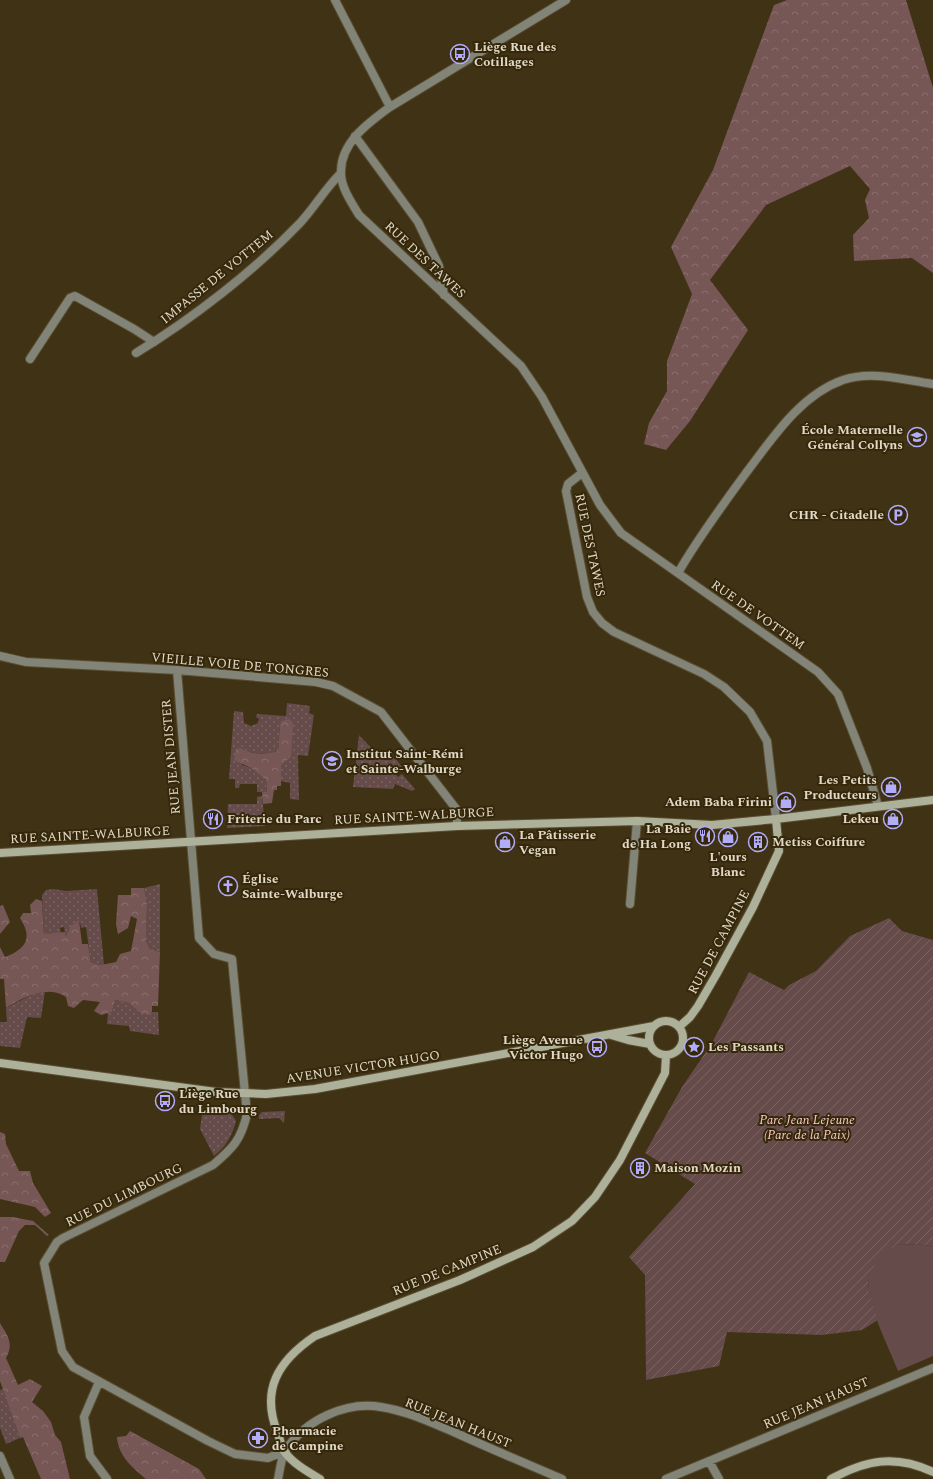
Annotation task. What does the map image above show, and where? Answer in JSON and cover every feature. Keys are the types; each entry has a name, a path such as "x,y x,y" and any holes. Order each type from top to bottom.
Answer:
{"street":[{"path":"335,0 390,107"},
{"path":"340,174 342,160 355,136 367,124 390,107 566,0"},
{"path":"355,136 418,222 440,266 444,295"},
{"name":"RUE DES TAWES","path":"340,174 347,196 359,215 521,366 542,398 582,473 568,484 566,491 584,584 593,612 602,623 614,632 704,674 724,687 750,712 767,741 776,819"},
{"name":"IMPASSE DE VOTTEM","path":"136,353 154,342 258,262 300,222 340,174"},
{"path":"30,359 70,298 75,296 154,342"},
{"path":"678,574 709,523 776,434 796,411 816,394 842,380 858,376 887,377 933,384"},
{"name":"RUE DE VOTTEM","path":"582,473 600,505 621,533 818,672 837,691 867,768 878,806"},
{"name":"VIEILLE VOIE DE TONGRES","path":"0,656 26,662 176,670 316,682 333,686 381,712 457,810 457,826"},
{"name":"RUE JEAN DISTER","path":"176,670 191,841"},
{"name":"RUE SAINTE-WALBURGE","path":"0,853 457,826 637,821 712,825 776,819 933,800"},
{"name":"RUE DE CAMPINE","path":"680,1026 690,1017 698,1006 716,975 779,851 776,819"},
{"path":"630,904 637,821"},
{"name":"RUE DU LIMBOURG","path":"191,841 199,938 214,954 232,959 247,1114 243,1131 234,1148 213,1165 63,1238 57,1242 44,1263 62,1351 73,1367 208,1442 235,1454 268,1458 285,1451"},
{"path":"664,1021 669,1021 680,1026 683,1037 682,1043 676,1052 666,1056 658,1053 650,1044 650,1032 654,1026 664,1021"},
{"name":"AVENUE VICTOR HUGO","path":"0,1063 216,1092 244,1094 315,1089 654,1026"},
{"name":"AVENUE VICTOR HUGO","path":"609,1034 634,1042 650,1044"},
{"name":"RUE DE CAMPINE","path":"320,1479 300,1466 285,1451 271,1418 270,1402 272,1386 279,1371 289,1358 301,1346 315,1336 480,1271 533,1247 572,1221 595,1197 620,1160 665,1073 666,1056"},
{"name":"RUE JEAN HAUST","path":"666,1479 933,1368"},
{"path":"99,1382 84,1417 90,1456 107,1479"},
{"name":"RUE JEAN HAUST","path":"285,1451 294,1438 304,1429 327,1415 359,1406 380,1407 420,1418 562,1479"},
{"path":"278,1479 285,1451"},
{"path":"0,1456 10,1479"},
{"path":"709,1461 719,1479"},
{"path":"831,1479 856,1466 889,1461 924,1467 933,1472"}],"green space":[{"path":"787,0 906,0 933,88 933,273 912,258 854,261 853,235 869,218 865,200 870,189 850,166 766,205 710,280 748,330 690,421 666,450 644,444 649,423 667,391 667,361 692,294 671,247 713,170 774,5"},
{"path":"287,703 310,706 309,713 314,715 308,756 298,755 299,800 290,799 290,783 281,781 280,725 278,751 259,754 241,748 242,765 251,768 266,780 267,792 257,792 257,784 240,784 239,788 235,788 235,779 229,779 234,711 243,712 244,723 251,726 258,723 259,719 256,717 257,714 286,716"},
{"path":"289,719 293,723 291,757 281,765 281,786 277,786 277,790 274,790 272,803 263,804 262,792 267,792 266,780 251,768 234,760 236,749 241,748 259,754 278,751 280,725 282,721"},
{"path":"359,735 376,753 380,750 387,759 392,754 402,767 395,773 398,777 402,774 415,789 412,791 395,784 393,789 353,787"},
{"path":"262,796 265,826 227,828 228,804 257,804 257,797"},
{"path":"160,884 160,952 150,949 146,941 147,904 144,888"},
{"path":"131,888 144,888 147,904 146,941 150,949 160,952 158,1006 152,1006 152,1012 148,1015 139,1012 129,1003 115,1000 112,1012 101,1015 94,1011 100,1002 83,1000 74,1008 68,1006 66,997 59,993 51,992 35,994 19,1000 6,1008 4,979 0,979 0,947 5,957 18,950 25,942 27,937 26,931 20,918 23,913 31,913 30,905 36,899 42,901 44,934 65,932 66,937 71,926 79,920 82,944 88,944 91,963 101,965 116,962 120,954 131,951 137,919 131,916 128,928 118,934 116,924 118,895 131,895"},
{"path":"53,889 66,891 97,889 104,965 91,964 86,927 81,928 80,922 66,938 64,927 60,928 61,933 44,934 42,895 46,890"},
{"path":"3,905 10,922 0,934 0,906"},
{"name":"Parc Jean Lejeune (Parc de la Paix)","path":"889,918 902,931 933,940 933,1247 925,1245 897,1244 877,1262 869,1277 869,1285 870,1295 878,1320 862,1330 822,1335 727,1332 719,1366 646,1380 645,1275 629,1257 695,1184 645,1153 682,1087 712,1043 749,972 784,990 789,985 816,971 850,936"},
{"path":"45,991 41,1018 27,1017 20,1048 0,1046 0,1022 7,1022 6,1008 33,994"},
{"path":"115,1000 129,1003 139,1011 148,1015 152,1012 158,1012 159,1035 130,1031 129,1026 107,1024 108,1013 112,1012"},
{"path":"203,1108 222,1109 230,1113 236,1121 233,1132 228,1141 214,1156 200,1129"},
{"path":"285,1111 284,1123 279,1118 259,1119 259,1115 262,1112"},
{"path":"0,1132 5,1134 6,1144 19,1171 30,1171 33,1183 51,1213 45,1217 35,1207 0,1199"},
{"path":"0,1217 13,1217 33,1221 49,1235 47,1236 35,1225 25,1225 19,1231 5,1262 0,1262"},
{"path":"897,1244 925,1245 933,1247 933,1356 898,1371 877,1320 869,1292 871,1270 882,1256"},
{"path":"0,1323 8,1336 10,1348 6,1358 18,1385 30,1379 42,1386 32,1402 43,1411 51,1422 55,1435 61,1442 70,1479 41,1479 23,1437 20,1438 0,1381"},
{"path":"3,1389 20,1438 6,1444 0,1428 0,1390"},
{"path":"130,1431 199,1469 206,1479 146,1479 123,1456 118,1444 117,1437 126,1436"}],"place":[{"name":"Liège Rue des Cotillages","path":"460,54"},
{"name":"École Maternelle Général Collyns","path":"917,437"},
{"name":"CHR - Citadelle","path":"898,515"},
{"name":"Institut Saint-Rémi et Sainte-Walburge","path":"332,761"},
{"name":"Les Petits Producteurs","path":"891,787"},
{"name":"Adem Baba Firini","path":"786,802"},
{"name":"Friterie du Parc","path":"213,819"},
{"name":"Lekeu","path":"893,819"},
{"name":"La Baie de Ha Long","path":"705,836"},
{"name":"L'ours Blanc","path":"728,837"},
{"name":"La Pâtisserie Vegan","path":"505,842"},
{"name":"Metiss Coiffure","path":"758,842"},
{"name":"Église Sainte-Walburge","path":"228,886"},
{"name":"Liège Avenue Victor Hugo","path":"597,1047"},
{"name":"Les Passants","path":"694,1047"},
{"name":"Liège Rue du Limbourg","path":"165,1101"},
{"name":"Maison Mozin","path":"640,1168"},
{"name":"Pharmacie de Campine","path":"258,1438"}]}
